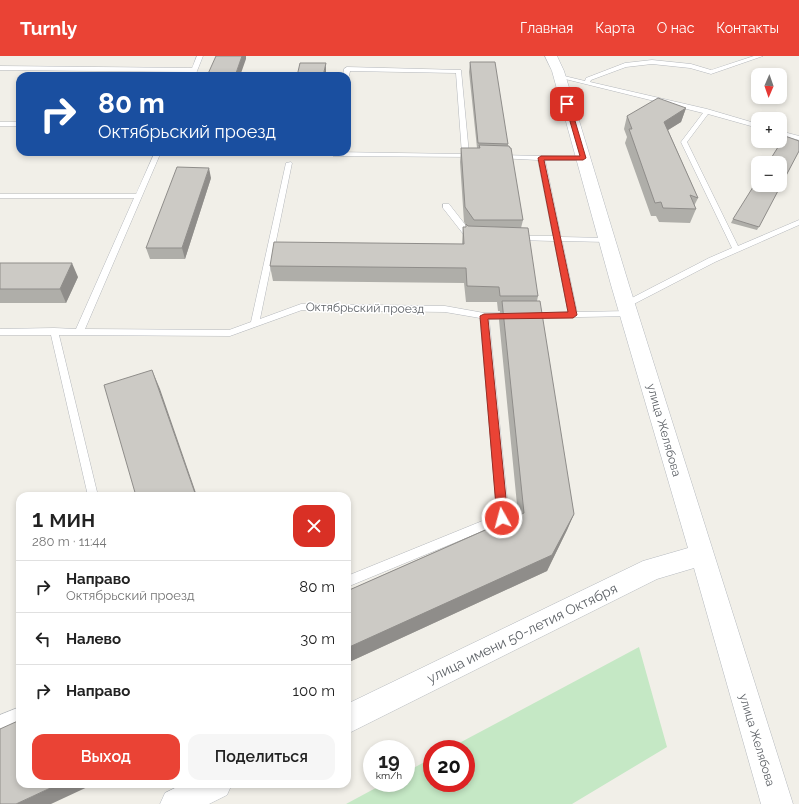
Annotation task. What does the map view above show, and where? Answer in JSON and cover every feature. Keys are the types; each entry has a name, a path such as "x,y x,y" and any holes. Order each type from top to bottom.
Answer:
{"street":[{"name":"улица Желябова","path":"551,56 560,77 701,555 777,804"},
{"name":"улица имени 50-летия Октября","path":"351,717 652,569 701,555"},
{"path":"176,804 208,788"}],"lane":[{"path":"193,72 200,56"},
{"path":"587,83 588,79 625,65 652,62 691,66 712,72 760,56"},
{"path":"0,68 154,72"},
{"path":"347,72 347,70 458,71 466,156"},
{"path":"560,77 751,124"},
{"path":"707,112 684,142 736,249"},
{"path":"0,124 16,124"},
{"path":"787,135 799,138"},
{"path":"351,155 583,158"},
{"path":"80,331 156,156"},
{"path":"541,158 573,315"},
{"path":"255,324 289,163"},
{"path":"0,196 139,196"},
{"path":"446,206 470,238 478,238"},
{"path":"628,309 712,260 799,222"},
{"path":"510,238 607,240"},
{"name":"Октябрьский проезд","path":"0,332 80,331 230,333 301,307 445,309 484,316 573,315 628,309"},
{"path":"351,580 502,518 484,316"},
{"path":"54,331 92,492"},
{"path":"0,722 16,716"}],"green space":[{"path":"639,647 667,747 572,804 346,804 368,792 415,792 415,767 423,763 423,792 475,792 475,740 465,740"}],"building":[{"path":"216,56 242,56 236,72 209,72"},
{"path":"470,62 495,62 508,144 478,143"},
{"path":"300,63 326,63 324,72 298,72"},
{"path":"658,98 686,108 664,122 698,198 690,195 696,209 663,208 661,202 655,203 629,129 632,129 627,116"},
{"path":"787,137 799,141 799,151 787,174 787,156 772,156 777,148 787,148"},
{"path":"479,145 509,146 511,148 523,220 474,220 465,207 461,148 480,148"},
{"path":"177,167 209,168 182,248 146,248"},
{"path":"751,190 751,192 777,192 759,227 733,219"},
{"path":"466,224 468,226 528,228 538,296 500,296 499,287 467,286 466,268 270,266 274,242 464,244 463,227 466,227"},
{"path":"0,263 72,263 60,289 0,289"},
{"path":"502,301 540,301 574,514 552,555 351,646 351,589 524,513"},
{"path":"152,370 195,492 135,492 104,385"},
{"path":"16,722 16,788 50,788 16,804 0,804 0,729"}],"route":[{"path":"502,518 484,316 573,315 541,158 583,158 567,104"}]}
